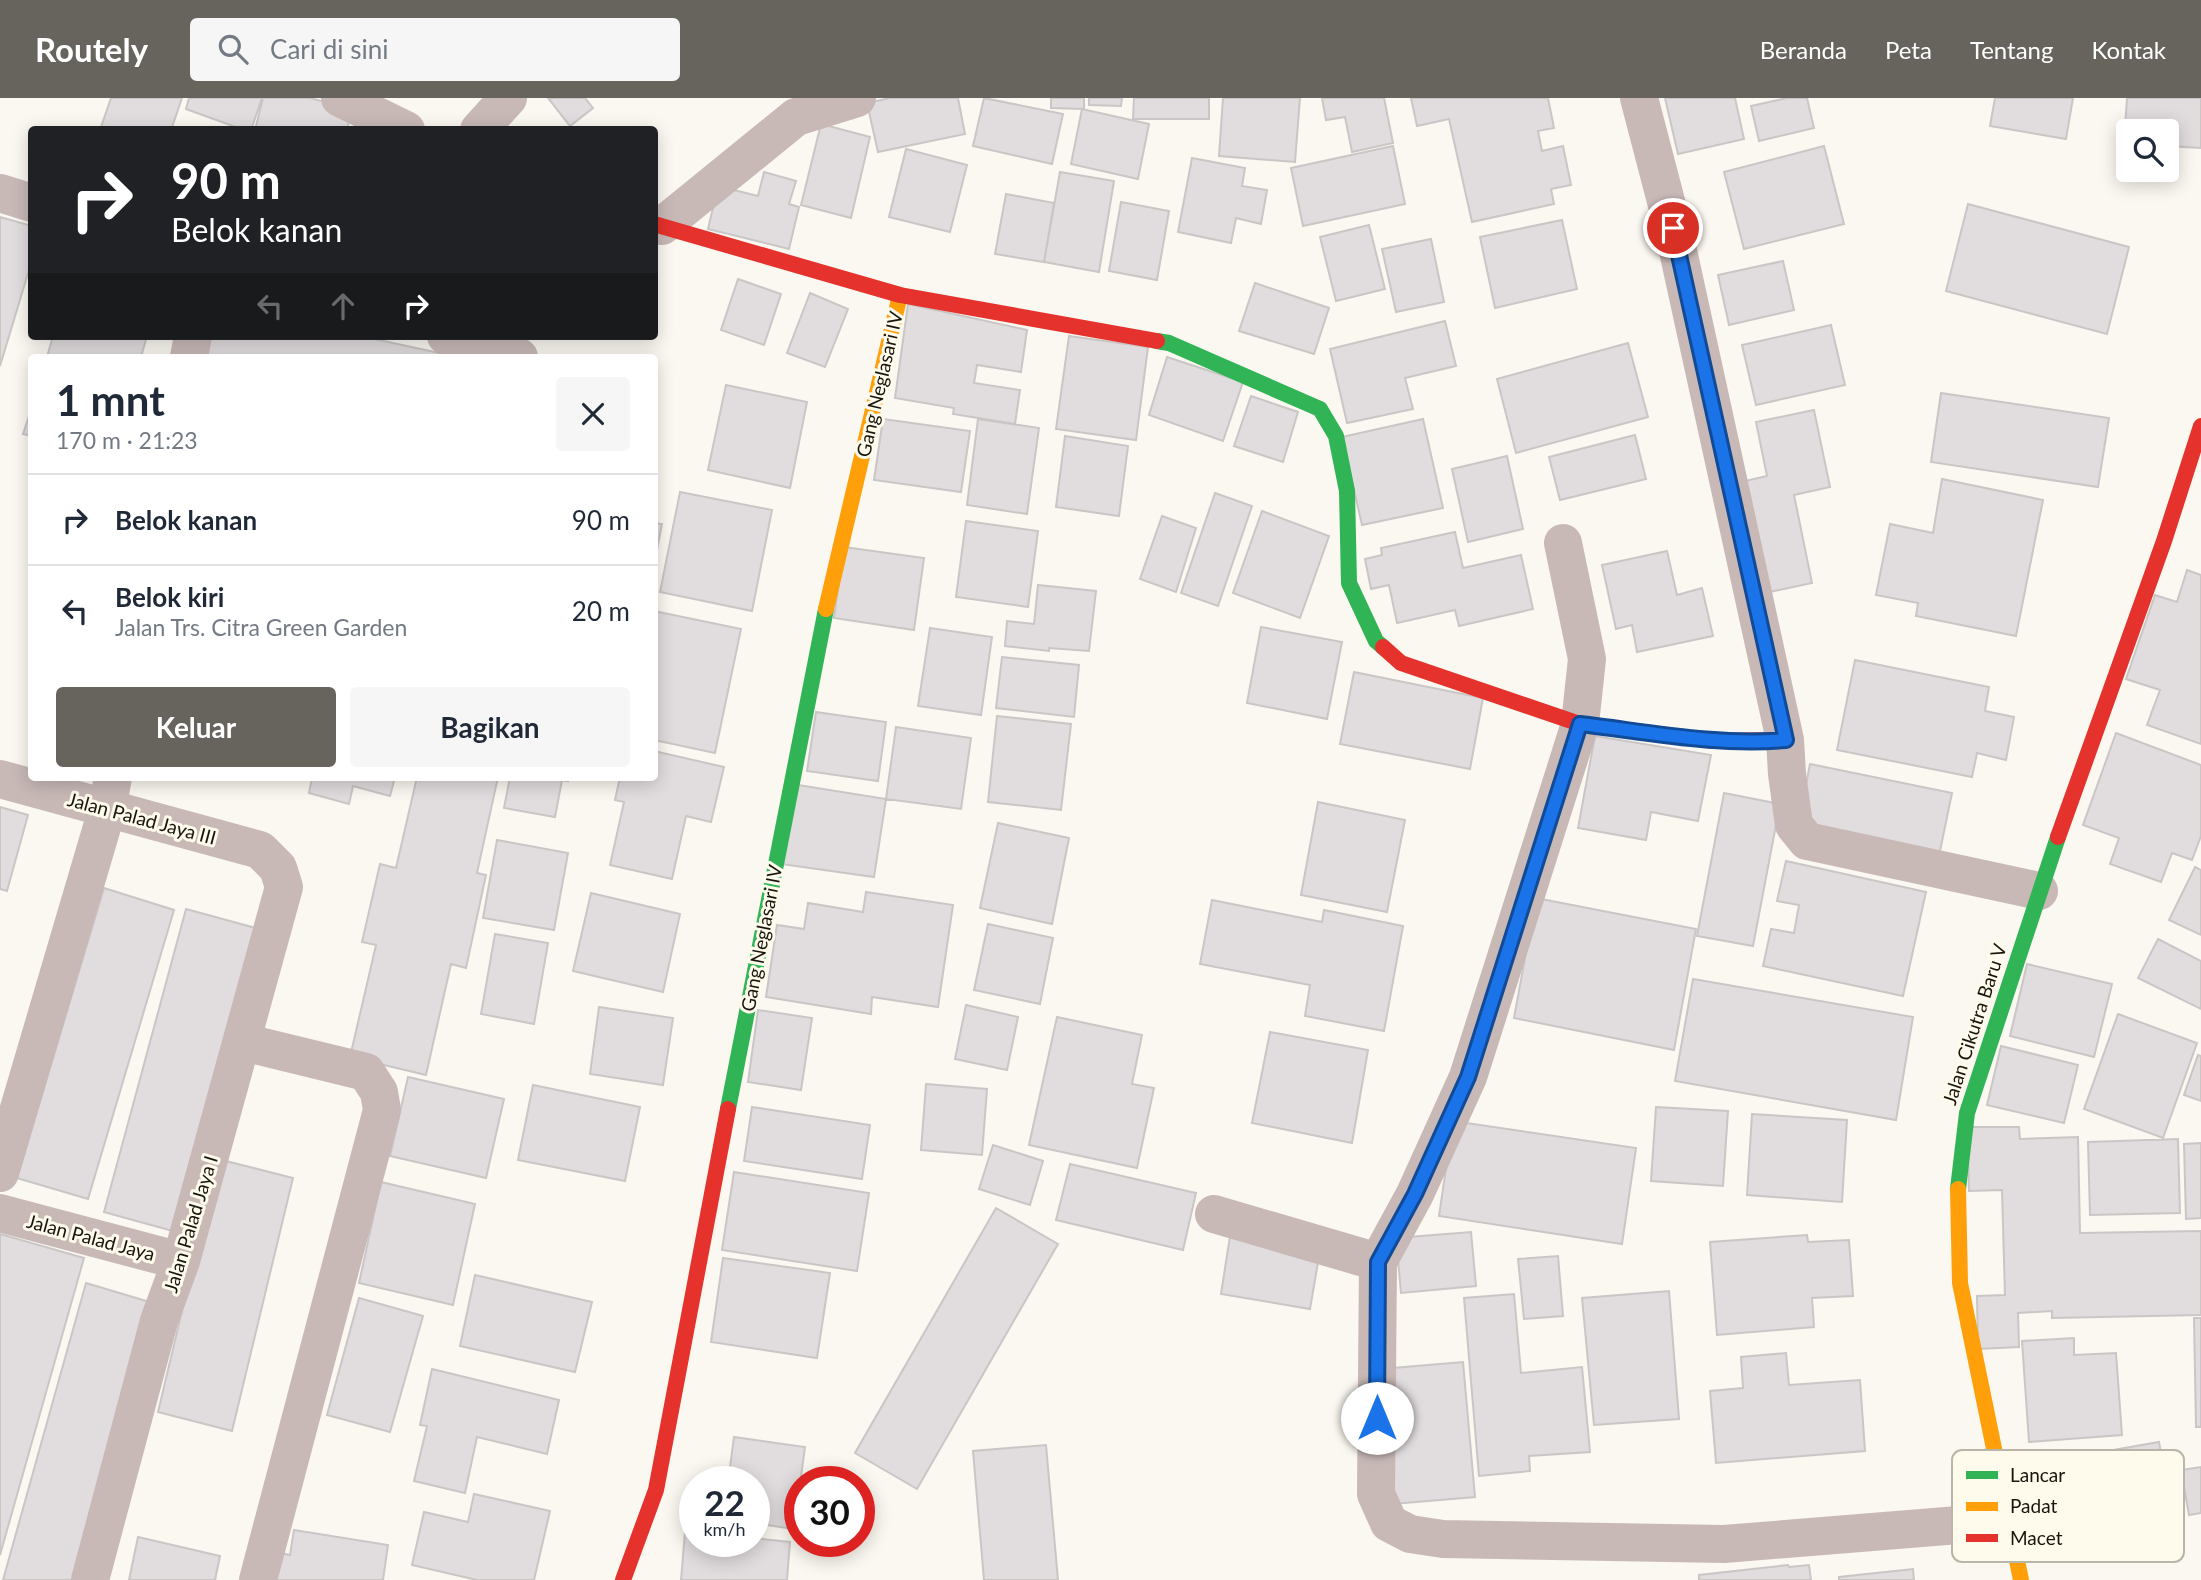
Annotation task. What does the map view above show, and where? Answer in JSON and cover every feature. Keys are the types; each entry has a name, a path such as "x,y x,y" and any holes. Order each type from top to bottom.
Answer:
{"street":[{"path":"340,98 398,126"},
{"path":"483,126 508,98"},
{"path":"658,225 796,117 857,98"},
{"path":"1639,98 1673,228 1786,740 1787,774 1794,825 1807,841 2039,891"},
{"path":"0,192 28,202"},
{"path":"658,225 900,295 1169,343 1320,409 1336,436 1347,491 1349,583 1376,641 1401,663 1580,724 1714,741 1786,740"},
{"name":"Gang Neglasari IV","path":"623,1580 656,1490 827,603 900,295"},
{"path":"460,340 509,354"},
{"name":"Jalan Cikutra Baru V","path":"1993,1450 1959,1283 1958,1181 1966,1113 2039,891 2164,541 2201,426"},
{"path":"1563,543 1587,659 1580,724 1468,1077 1415,1194 1378,1262 1376,1494 1389,1523 1410,1534 1443,1539 1724,1544 1952,1526"},
{"name":"Jalan Palad Jaya III","path":"0,779 110,793 260,850 278,868"},
{"path":"0,1173 110,793"},
{"name":"Jalan Palad Jaya I","path":"90,1580 159,1321 181,1261 284,887 278,868"},
{"path":"243,1042 366,1072 379,1092 382,1110 258,1580"},
{"name":"Jalan Palad Jaya","path":"0,1213 181,1261"},
{"path":"1214,1214 1378,1262"},
{"name":"Jalan Cikutra Baru V","path":"2017,1562 2021,1580"}],"building":[{"path":"111,98 182,98 172,126 101,126"},
{"path":"189,98 262,98 252,126 233,126 186,109"},
{"path":"263,98 310,98 352,109 348,126 256,126"},
{"path":"548,98 585,98 593,108 570,126"},
{"path":"890,98 958,98 965,134 878,152 867,103"},
{"path":"984,98 1063,114 1052,164 973,146"},
{"path":"1051,98 1084,98 1084,109 1051,108"},
{"path":"1089,98 1122,98 1121,106 1089,105"},
{"path":"1134,98 1209,98 1209,119 1133,119"},
{"path":"1223,98 1300,98 1295,162 1219,156"},
{"path":"1322,98 1384,98 1393,143 1352,152 1345,117 1326,120"},
{"path":"1411,98 1548,98 1554,128 1538,131 1542,151 1563,146 1571,185 1551,189 1554,204 1472,222 1449,119 1417,126"},
{"path":"1665,98 1735,98 1744,139 1678,154"},
{"path":"1787,98 1807,98 1814,128 1759,141 1751,106"},
{"path":"1995,98 2073,98 2066,139 1990,126"},
{"path":"2127,98 2201,98 2201,148 2179,147 2179,119 2126,119"},
{"path":"1082,109 1149,124 1138,179 1071,164"},
{"path":"821,124 870,137 851,218 801,205"},
{"path":"1393,146 1405,204 1303,226 1291,168"},
{"path":"1824,146 1844,224 1744,249 1724,172"},
{"path":"906,149 967,165 950,232 889,217"},
{"path":"1192,158 1245,168 1242,186 1267,190 1261,224 1236,218 1231,243 1178,232"},
{"path":"764,172 796,181 789,204 799,207 789,249 708,229 718,186 758,196"},
{"path":"1060,172 1114,181 1099,272 1044,262"},
{"path":"1006,194 1054,203 1044,262 995,254"},
{"path":"1121,202 1169,211 1157,280 1109,271"},
{"path":"1968,204 2129,247 2107,334 1946,291"},
{"path":"0,217 28,225 28,273 0,366"},
{"path":"1562,220 1577,289 1495,308 1480,237"},
{"path":"1369,225 1385,289 1336,301 1320,237"},
{"path":"1431,239 1444,302 1396,312 1382,249"},
{"path":"1783,261 1794,310 1729,325 1718,275"},
{"path":"738,279 781,294 764,345 721,330"},
{"path":"1255,283 1329,308 1314,354 1239,331"},
{"path":"810,293 848,309 825,367 787,353"},
{"path":"908,304 1027,330 1021,372 977,365 974,383 1020,390 1015,424 953,414 954,408 895,398"},
{"path":"1445,321 1456,366 1405,378 1413,409 1347,423 1330,349"},
{"path":"1831,325 1845,385 1756,405 1742,345"},
{"path":"1069,336 1148,347 1136,440 1056,429"},
{"path":"52,340 146,340 142,354 48,354"},
{"path":"206,340 379,340 444,354 203,354"},
{"path":"1628,343 1648,417 1516,453 1497,379"},
{"path":"1167,357 1243,382 1223,441 1149,415"},
{"path":"726,385 807,402 790,488 708,470"},
{"path":"1941,393 2109,418 2098,487 1931,462"},
{"path":"1251,396 1298,412 1283,462 1234,446"},
{"path":"1814,410 1830,487 1794,495 1812,583 1765,593 1741,482 1767,476 1756,422"},
{"path":"28,419 28,435 23,434"},
{"path":"883,419 970,431 961,492 874,480"},
{"path":"978,419 1039,428 1027,514 967,505"},
{"path":"1423,419 1443,508 1362,525 1342,437"},
{"path":"1635,435 1646,479 1560,500 1549,457"},
{"path":"1065,436 1128,446 1119,516 1056,507"},
{"path":"1507,456 1523,529 1468,542 1452,469"},
{"path":"1942,479 2043,500 2016,636 1916,616 1918,603 1876,595 1890,524 1933,533"},
{"path":"680,492 772,510 752,611 660,592"},
{"path":"1215,493 1252,506 1218,606 1181,593"},
{"path":"1262,511 1329,536 1300,618 1233,593"},
{"path":"1162,516 1196,528 1176,592 1140,579"},
{"path":"966,521 1038,531 1028,607 956,597"},
{"path":"658,524 662,524 658,544"},
{"path":"1455,532 1463,568 1521,555 1533,609 1459,626 1455,610 1397,623 1389,585 1371,589 1365,559 1382,555 1381,548"},
{"path":"844,547 924,558 914,630 834,618"},
{"path":"1667,551 1677,595 1702,588 1713,636 1637,652 1632,625 1616,629 1602,565"},
{"path":"2187,570 2201,575 2201,744 2147,725 2160,690 2126,679 2155,595 2177,602"},
{"path":"1038,585 1096,591 1089,651 1049,648 1049,651 1005,646 1007,621 1034,624"},
{"path":"658,612 741,629 715,753 658,741"},
{"path":"1261,627 1342,642 1327,719 1247,703"},
{"path":"930,628 992,637 981,715 918,706"},
{"path":"1002,657 1079,665 1074,717 996,708"},
{"path":"1855,660 1989,687 1985,711 2014,717 2006,760 1977,753 1972,777 1837,750"},
{"path":"1354,672 1483,698 1470,769 1340,744"},
{"path":"816,712 886,722 878,781 807,771"},
{"path":"997,716 1071,724 1061,810 988,802"},
{"path":"896,727 971,738 961,809 886,799"},
{"path":"2116,733 2201,765 2201,836 2192,860 2172,853 2161,882 2110,864 2119,838 2083,825"},
{"path":"1595,736 1711,755 1698,821 1651,812 1646,840 1578,828"},
{"path":"658,752 724,767 711,822 686,816 672,879 610,865 624,802 615,800 619,781 658,781"},
{"path":"1810,764 1952,793 1934,880 1793,852"},
{"path":"311,781 394,781 390,796 353,786 349,804 309,793"},
{"path":"416,781 497,781 477,873 486,875 466,968 451,964 426,1075 350,1057 376,945 362,942 380,864 396,868"},
{"path":"509,781 562,781 555,817 504,808"},
{"path":"792,784 886,799 874,877 781,864"},
{"path":"1724,793 1780,804 1753,946 1697,936"},
{"path":"1318,802 1405,820 1387,912 1301,895"},
{"path":"0,807 28,815 7,891 0,889"},
{"path":"998,823 1069,838 1052,924 980,908"},
{"path":"497,840 568,853 554,930 483,918"},
{"path":"1786,861 1926,892 1903,996 1763,966 1771,929 1794,933 1799,905 1777,901"},
{"path":"2195,867 2201,870 2201,935 2169,920"},
{"path":"104,888 174,910 88,1199 17,1178"},
{"path":"866,892 953,905 938,1007 872,997 871,1014 766,997 777,925 804,929 808,903 863,912"},
{"path":"591,893 680,914 663,992 573,971"},
{"path":"1536,898 1696,929 1674,1050 1514,1018"},
{"path":"1212,900 1322,922 1324,910 1403,926 1384,1031 1305,1016 1310,985 1200,964"},
{"path":"186,909 263,930 180,1233 104,1212"},
{"path":"988,924 1053,938 1040,1004 974,990"},
{"path":"495,934 548,943 534,1024 481,1014"},
{"path":"2158,939 2201,961 2201,1009 2138,978"},
{"path":"2027,964 2112,984 2094,1057 2010,1036"},
{"path":"1693,979 1913,1017 1896,1120 1675,1081"},
{"path":"966,1005 1018,1017 1007,1070 955,1059"},
{"path":"599,1007 673,1018 663,1085 590,1074"},
{"path":"758,1010 812,1018 801,1090 748,1082"},
{"path":"2118,1014 2197,1043 2163,1138 2084,1109"},
{"path":"1057,1017 1142,1035 1132,1084 1154,1088 1137,1168 1029,1145"},
{"path":"1270,1032 1368,1050 1352,1143 1252,1123"},
{"path":"2001,1046 2078,1065 2064,1123 1987,1105"},
{"path":"2198,1055 2201,1056 2201,1101 2184,1095"},
{"path":"408,1077 504,1099 486,1178 390,1156"},
{"path":"926,1084 987,1089 982,1155 921,1150"},
{"path":"533,1085 640,1107 625,1181 518,1160"},
{"path":"752,1107 870,1125 862,1179 744,1161"},
{"path":"1656,1107 1728,1111 1723,1186 1651,1181"},
{"path":"1752,1114 1847,1120 1842,1202 1747,1195"},
{"path":"1453,1121 1636,1148 1622,1244 1439,1216"},
{"path":"1967,1127 2019,1127 2020,1139 2078,1137 2080,1233 2201,1231 2201,1315 2052,1318 2052,1311 2018,1313 2019,1347 1978,1349 1977,1296 2005,1295 2002,1190 1969,1191"},
{"path":"2178,1139 2180,1213 2090,1215 2088,1142"},
{"path":"2201,1143 2201,1218 2186,1219 2184,1144"},
{"path":"993,1145 1043,1161 1030,1205 979,1189"},
{"path":"218,1159 293,1178 232,1431 158,1412"},
{"path":"1070,1164 1196,1193 1183,1250 1056,1220"},
{"path":"734,1172 869,1193 857,1271 722,1250"},
{"path":"381,1182 475,1204 453,1305 359,1283"},
{"path":"996,1208 1058,1244 917,1489 855,1453"},
{"path":"1231,1230 1321,1245 1310,1309 1221,1294"},
{"path":"1471,1232 1476,1286 1401,1293 1396,1238"},
{"path":"0,1234 84,1258 0,1555"},
{"path":"1807,1235 1808,1242 1849,1240 1853,1296 1812,1298 1814,1327 1717,1335 1710,1242"},
{"path":"1558,1256 1563,1316 1524,1319 1518,1259"},
{"path":"723,1258 830,1273 817,1358 711,1342"},
{"path":"475,1275 592,1302 575,1372 460,1346"},
{"path":"86,1283 163,1306 86,1580 3,1580"},
{"path":"1669,1291 1679,1419 1594,1425 1582,1298"},
{"path":"1514,1294 1521,1373 1582,1367 1590,1452 1529,1456 1530,1471 1479,1476 1464,1298"},
{"path":"359,1298 423,1316 390,1432 327,1415"},
{"path":"2194,1318 2201,1318 2201,1427 2196,1427"},
{"path":"2074,1338 2074,1355 2116,1353 2122,1435 2029,1442 2022,1341"},
{"path":"1786,1353 1789,1385 1860,1380 1865,1451 1716,1463 1710,1391 1743,1388 1741,1357"},
{"path":"1463,1362 1475,1497 1393,1504 1381,1369"},
{"path":"432,1369 559,1400 547,1454 477,1437 465,1493 414,1481 427,1426 420,1425"},
{"path":"734,1437 805,1447 802,1466 784,1466 784,1528 770,1525 770,1466 730,1466"},
{"path":"2159,1442 2160,1450 2113,1450"},
{"path":"1046,1445 1058,1580 984,1580 973,1451"},
{"path":"2201,1467 2201,1513 2189,1515 2184,1470"},
{"path":"474,1494 550,1511 534,1580 477,1580 412,1565 424,1512 468,1522"},
{"path":"294,1530 388,1545 383,1580 270,1580 275,1552 290,1555"},
{"path":"138,1537 220,1556 215,1580 129,1580"},
{"path":"770,1540 784,1541 784,1557 789,1557 787,1580 681,1580 683,1557 770,1557"},
{"path":"1809,1565 1811,1580 1699,1580 1699,1575"},
{"path":"1913,1569 1914,1580 1839,1580 1839,1577"}],"traffic: fast":[{"path":"1157,341 1169,343 1320,409 1336,436 1347,491 1349,583 1376,641 1383,647"},
{"path":"728,1109 826,609"},
{"path":"1958,1189 1967,1113 2058,837"}],"traffic: slow":[{"path":"826,609 900,295"},
{"path":"1958,1189 1960,1283 1994,1450"},
{"path":"2017,1562 2021,1580"}],"traffic: jam":[{"path":"658,225 900,295 1157,341"},
{"path":"2058,837 2164,541 2201,426"},
{"path":"1383,647 1401,663 1580,724 1714,741 1785,740"},
{"path":"623,1580 656,1490 728,1109"}],"route":[{"path":"1377,1418 1378,1262 1415,1194 1468,1077 1580,724 1714,741 1786,740 1673,228"}]}
